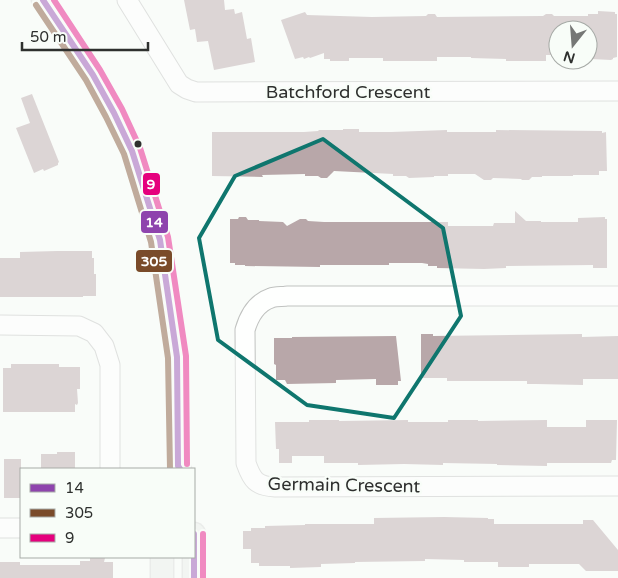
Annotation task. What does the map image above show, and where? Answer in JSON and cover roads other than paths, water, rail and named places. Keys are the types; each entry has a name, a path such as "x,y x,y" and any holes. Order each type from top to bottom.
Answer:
{"main road":[{"path":"43,0 93,75 114,113 132,151 160,240 178,357 178,468"},
{"path":"162,558 162,578"},
{"path":"194,558 194,578"}],"street":[{"name":"Batchford Crescent","path":"127,0 179,84 196,92 618,91"},
{"name":"Germain Crescent","path":"618,296 288,296 272,298 258,306 249,317 245,330 246,463 256,483 275,487 618,486"},
{"path":"0,325 79,326 94,333 104,346 110,365 110,468"},
{"path":"0,528 20,528"}]}
